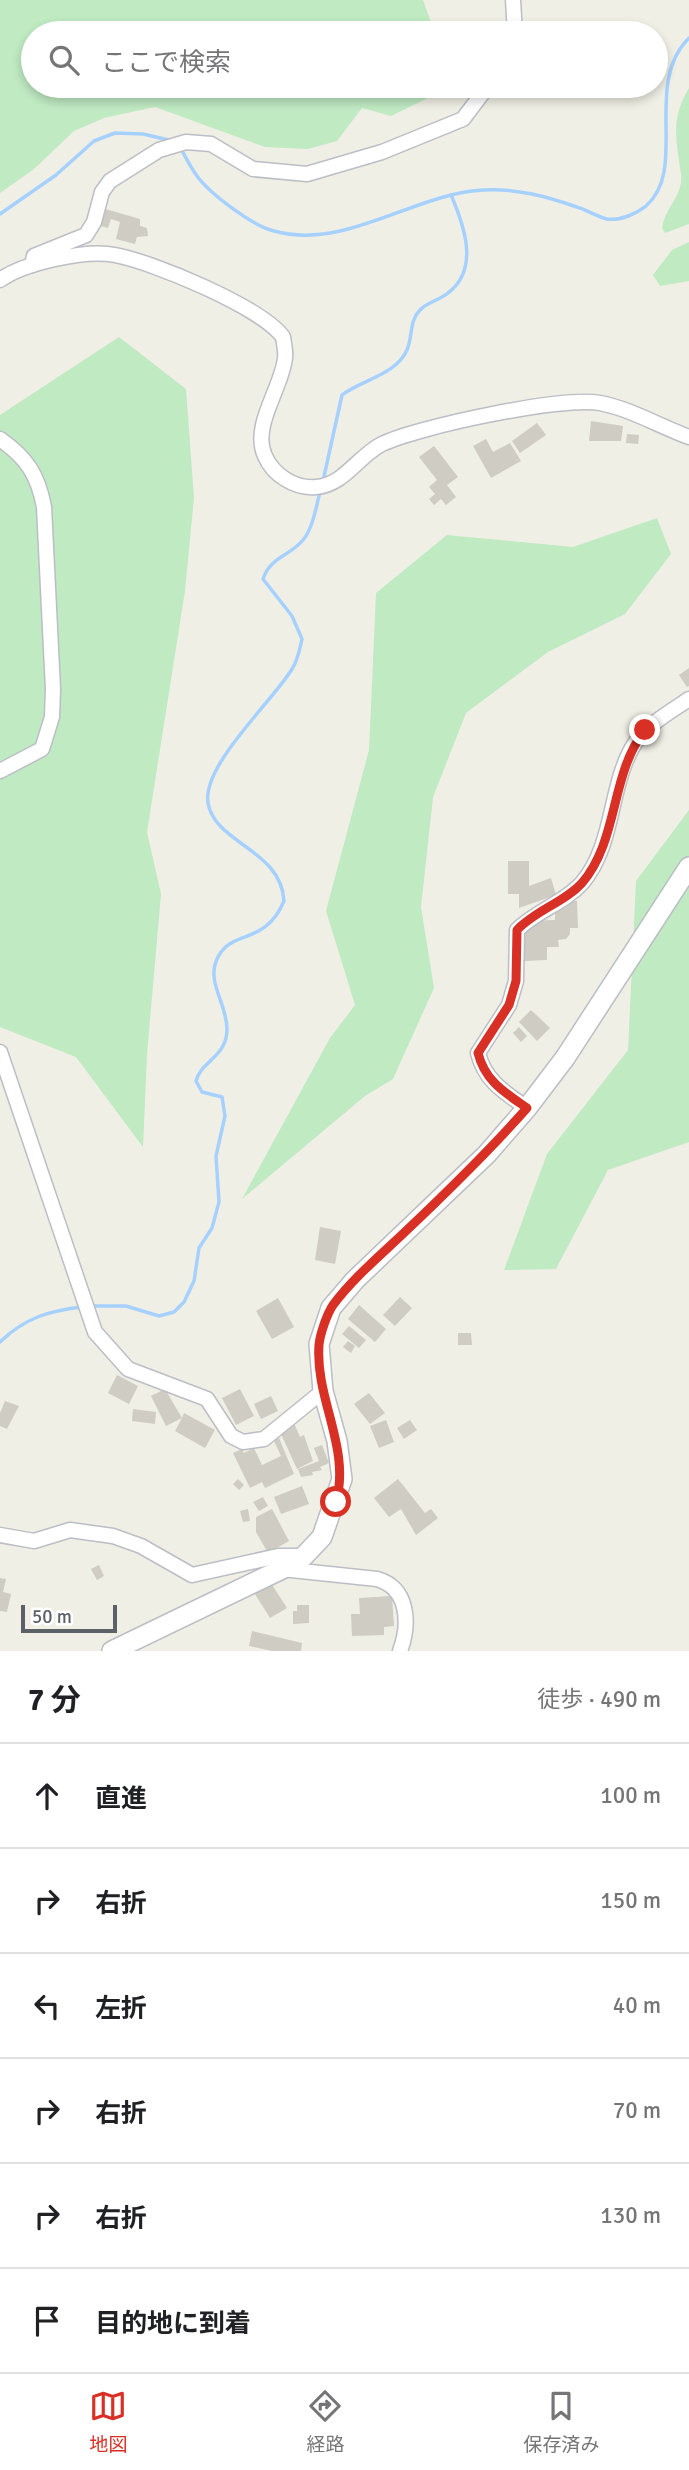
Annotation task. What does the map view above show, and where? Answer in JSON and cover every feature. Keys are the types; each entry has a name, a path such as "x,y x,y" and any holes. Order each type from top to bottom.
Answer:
{"street":[{"path":"513,0 514,21"},
{"path":"32,265 34,256 86,235 94,222 102,192 110,181 159,150 186,142 211,144 253,169 307,174 382,152 463,118 479,98"},
{"path":"0,281 32,265 85,254 114,254 223,296 276,328 283,337 285,359 263,433 263,453 272,468 289,482 315,487 332,483 380,445 407,434 570,401 620,408 689,437"},
{"path":"0,439 19,452 40,482 44,507 53,689 52,717 43,749 0,771"},
{"path":"527,1108 497,1087 483,1072 478,1053 509,1005 516,981 517,930 529,917 582,883 599,850 631,750 645,730 689,699"},
{"path":"112,1651 282,1569 304,1556 322,1537 342,1479 337,1441 323,1391 319,1344 331,1308 355,1280 486,1154 527,1108 565,1058 689,867"},
{"path":"0,1052 95,1332 105,1346 128,1369 207,1399 231,1436 243,1442 264,1439 323,1391"},
{"path":"0,1535 34,1541 70,1530 113,1536 141,1546 192,1576 278,1556 304,1556"},
{"path":"282,1569 377,1579 391,1583 401,1596 407,1629 400,1651"}],"green space":[{"path":"0,0 423,0 431,21 21,21 21,98 428,98 391,116 362,108 337,141 308,149 265,147 155,107 104,118 74,131 34,169 0,193"},
{"path":"689,88 689,224 665,233 663,222 681,183 677,123 680,107"},
{"path":"689,242 689,281 660,286 653,275 672,250"},
{"path":"119,337 186,389 194,498 185,591 147,832 161,894 147,1054 143,1147 76,1057 0,1027 0,415"},
{"path":"657,518 671,554 625,614 548,652 466,713 433,797 421,907 434,988 393,1079 365,1096 242,1199 330,1038 355,1005 326,911 369,750 376,593 447,535 573,547"},
{"path":"689,810 689,1142 608,1170 556,1269 504,1270 547,1154 628,1050 636,881"}],"building":[{"path":"102,208 140,219 140,226 147,228 148,236 137,237 135,244 116,239 120,222 111,219 108,228 97,225"},
{"path":"591,421 623,426 621,441 589,441"},
{"path":"537,423 546,435 520,453 512,441"},
{"path":"627,434 639,435 638,444 626,443"},
{"path":"486,439 493,452 510,443 521,461 491,478 473,446"},
{"path":"434,446 458,477 447,485 456,497 446,505 441,499 434,505 429,499 435,494 429,487 437,480 419,457"},
{"path":"689,668 689,686 687,687 679,675"},
{"path":"508,861 529,861 529,886 551,878 556,895 519,908 519,894 508,894"},
{"path":"555,901 577,901 578,928 570,928 566,939 558,940 559,947 547,947 547,960 525,961 524,921 555,920"},
{"path":"531,1010 550,1028 537,1041 519,1022"},
{"path":"519,1027 527,1036 521,1042 513,1033"},
{"path":"320,1227 341,1231 335,1264 315,1260"},
{"path":"400,1297 412,1308 395,1326 383,1315"},
{"path":"278,1298 294,1327 272,1339 256,1311"},
{"path":"359,1305 386,1329 375,1342 348,1319"},
{"path":"349,1326 366,1340 359,1348 342,1334"},
{"path":"458,1333 471,1333 472,1345 458,1345"},
{"path":"348,1341 355,1346 351,1353 343,1347"},
{"path":"117,1375 138,1386 129,1404 108,1393"},
{"path":"165,1389 182,1418 166,1426 151,1396"},
{"path":"240,1389 254,1416 236,1425 222,1398"},
{"path":"369,1393 385,1413 370,1424 354,1404"},
{"path":"271,1396 278,1411 261,1419 254,1404"},
{"path":"5,1401 19,1406 7,1429 0,1426 0,1413"},
{"path":"133,1409 156,1412 155,1424 132,1421"},
{"path":"184,1413 215,1430 205,1448 175,1431"},
{"path":"386,1420 394,1442 379,1448 370,1426"},
{"path":"410,1420 417,1430 404,1439 397,1428"},
{"path":"294,1423 300,1437 304,1435 313,1461 297,1469 281,1434"},
{"path":"279,1438 294,1474 265,1488 262,1482 250,1488 233,1453 242,1449 244,1453 254,1448 262,1465 281,1456 274,1441"},
{"path":"322,1445 329,1463 320,1467 322,1470 312,1472 313,1475 301,1477 298,1469 319,1461 314,1448"},
{"path":"238,1479 244,1485 239,1490 233,1484"},
{"path":"398,1479 425,1513 431,1509 438,1518 416,1535 401,1509 389,1517 374,1498"},
{"path":"302,1486 309,1504 281,1514 274,1497"},
{"path":"263,1497 268,1506 259,1511 253,1502"},
{"path":"248,1509 250,1521 243,1522 240,1511"},
{"path":"272,1509 289,1541 268,1553 256,1532 256,1517"},
{"path":"99,1565 104,1576 97,1580 91,1569"},
{"path":"0,1578 6,1579 3,1592 11,1594 7,1612 0,1611"},
{"path":"269,1580 287,1608 270,1618 253,1591"},
{"path":"392,1596 394,1626 384,1627 384,1635 352,1636 351,1614 360,1614 359,1598"},
{"path":"297,1605 309,1605 309,1623 293,1624 293,1611 297,1611"},
{"path":"252,1631 302,1643 301,1651 272,1651 249,1646"}],"waterway":[{"path":"668,78 675,57 689,38"},
{"path":"181,149 197,176 212,191 244,216 274,231 301,235 354,228 432,200 484,190 532,194 566,203 607,219 622,218 646,206 658,190 664,171 666,149 666,98"},
{"path":"0,214 56,175 94,141 115,133 143,134 173,141"},
{"path":"323,481 342,395 387,371 402,358 409,345 417,314 426,305 448,293 464,272 464,233 451,195"},
{"path":"89,1306 126,1306 159,1316 174,1312 184,1302 194,1281 199,1248 212,1228 219,1202 216,1156 225,1116 222,1097 202,1092 196,1081 203,1068 219,1052 226,1038 226,1019 215,983 215,966 224,948 268,925 284,901 280,884 272,870 222,828 213,817 208,803 209,788 227,752 283,682 297,658 302,639 292,616 263,579 270,566 298,545 306,535 320,492"},
{"path":"0,1342 28,1321 58,1311 82,1307"}],"route":[{"path":"336,1502 342,1479 337,1441 323,1391 319,1344 331,1308 355,1280 486,1154 527,1108 497,1087 483,1072 478,1053 509,1005 516,981 514,955 517,930 529,917 566,896 582,883 595,862 615,806 626,759 645,730"}]}
